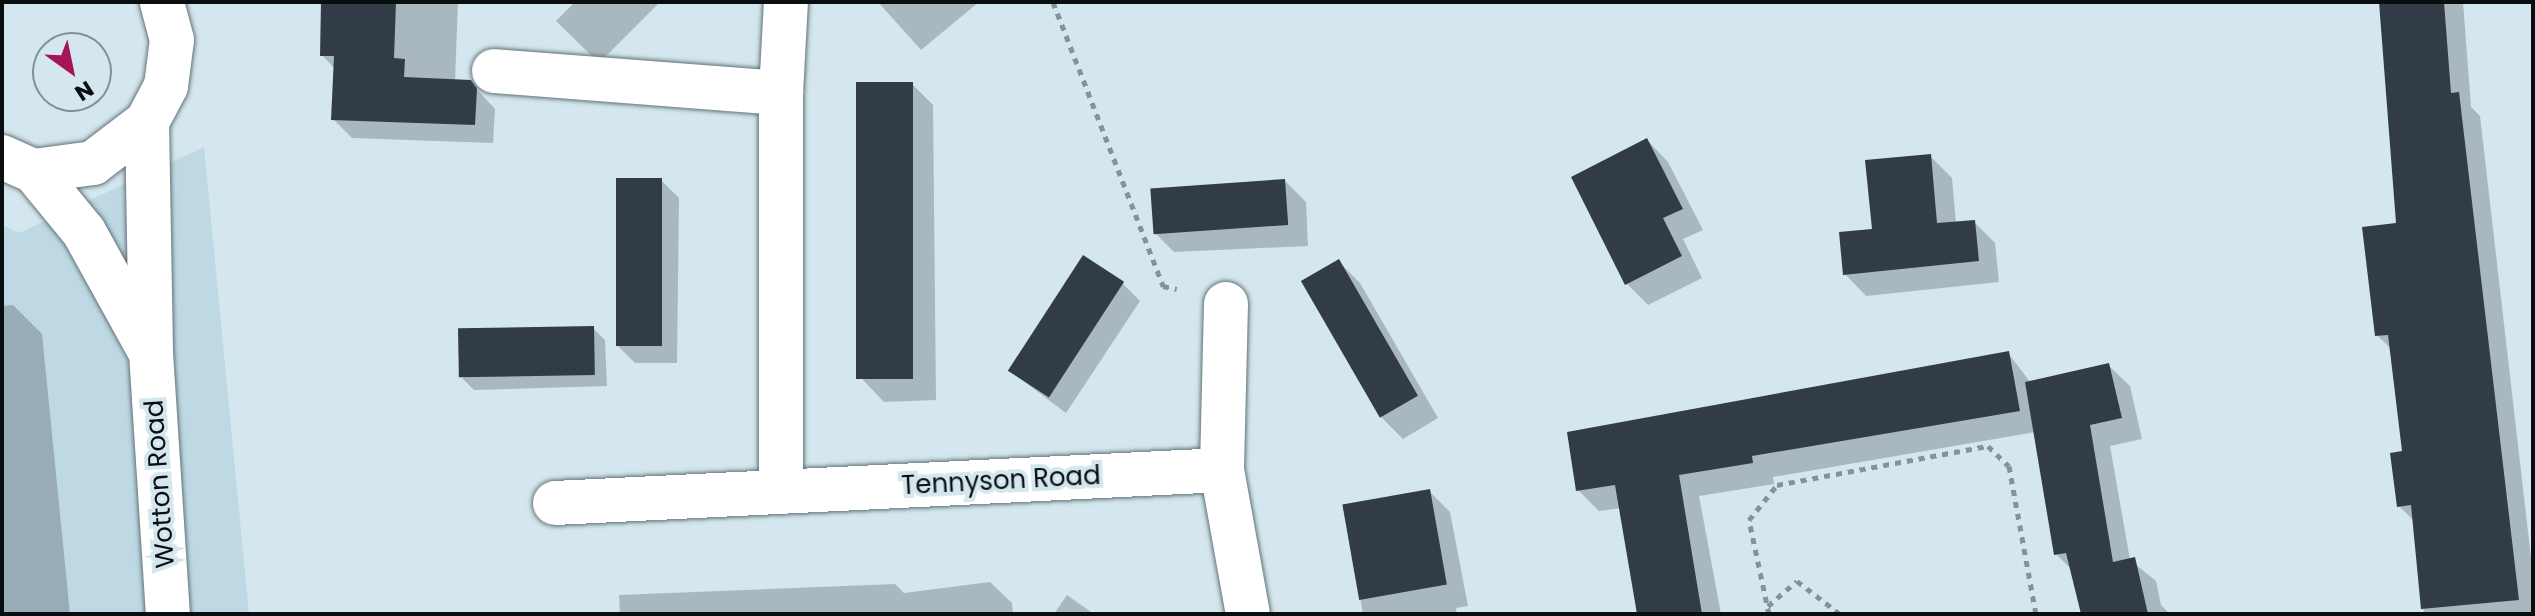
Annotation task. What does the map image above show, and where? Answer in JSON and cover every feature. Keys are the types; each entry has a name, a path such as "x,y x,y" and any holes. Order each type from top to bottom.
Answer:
{"street":[{"name":"Wotton Road","path":"162,2 172,40 168,71 147,122 151,353 168,614"},
{"path":"781,492 781,93 786,2"},
{"path":"494,71 781,93"},
{"name":"Wotton Road","path":"18,164 93,163 147,122"},
{"name":"Wotton Road","path":"18,164 84,232 151,353"},
{"path":"1226,304 1222,470 1248,614"},
{"name":"Tennyson Road","path":"555,503 1222,470"}],"path":[{"path":"1053,2 1163,286 1226,304"},
{"path":"1769,614 1749,520 1777,485 1988,446 2009,466 2036,614"},
{"path":"1768,606 1797,581 1840,614"}],"shaded area":[{"path":"204,147 249,614 2,614 2,225 19,233"}],"building":[{"path":"321,2 396,2 394,58 405,59 404,77 471,80 477,88 475,125 331,120 334,56 320,56"},
{"path":"2379,2 2444,2 2451,93 2459,92 2519,600 2421,609 2411,505 2397,507 2390,453 2402,451 2388,335 2375,336 2362,227 2396,223"},
{"path":"856,82 913,82 913,379 856,379"},
{"path":"1647,138 1683,209 1663,218 1682,256 1625,285 1571,177"},
{"path":"1931,154 1937,223 1975,220 1979,261 1843,275 1839,232 1872,229 1865,160"},
{"path":"616,178 662,178 662,346 616,346"},
{"path":"1285,179 1288,225 1154,234 1150,188"},
{"path":"1083,255 1124,282 1049,397 1008,371"},
{"path":"1339,259 1418,396 1380,418 1301,281"},
{"path":"594,326 595,375 459,377 458,328"},
{"path":"2009,351 2020,411 1752,456 1753,463 1679,475 1702,614 1637,614 1615,485 1576,491 1567,432"},
{"path":"2109,363 2122,418 2090,425 2113,562 2135,557 2148,614 2081,614 2066,553 2054,555 2025,382"},
{"path":"1430,489 1447,585 1359,600 1342,504"}]}
